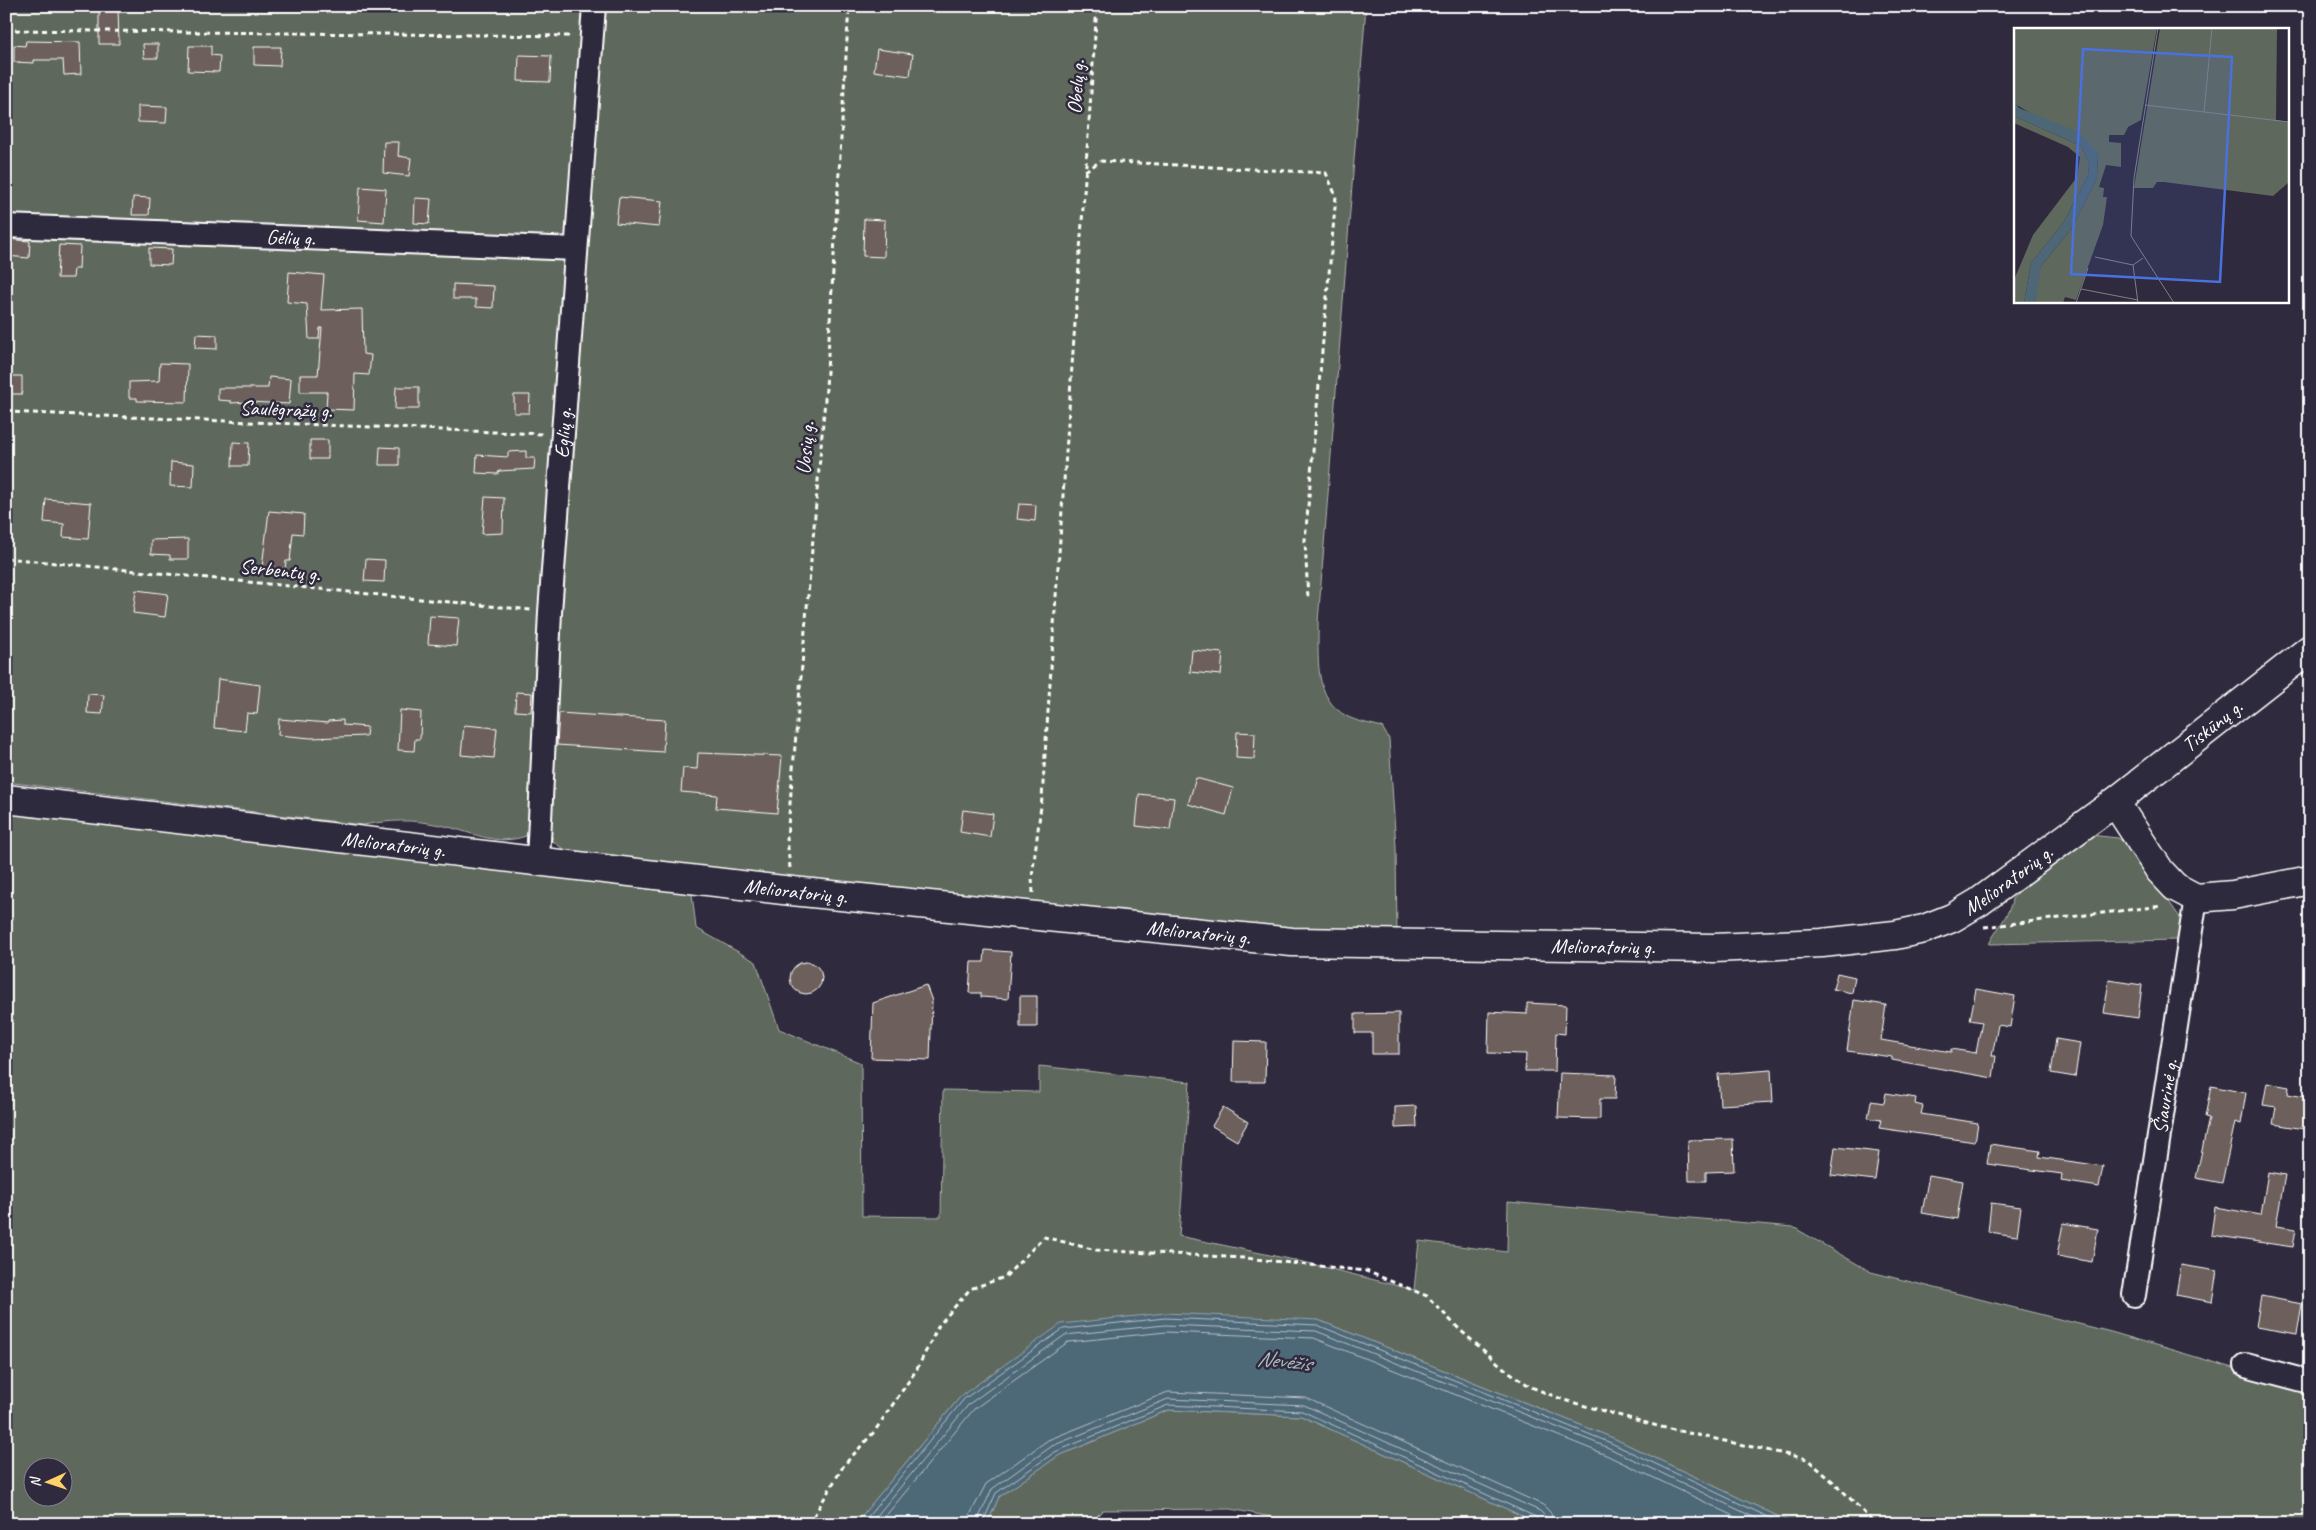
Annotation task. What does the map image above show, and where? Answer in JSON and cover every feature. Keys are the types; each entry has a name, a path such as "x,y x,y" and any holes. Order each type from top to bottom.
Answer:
{"main road":[{"name":"Tiskūnų g.","path":"2115,802 2310,649"},
{"name":"Melioratorių g.","path":"6,798 792,891 1292,942 1714,948 1822,943 1895,935 1924,929 1952,918 1979,902 2115,802"},
{"path":"2115,802 2160,871 2175,887 2196,898 2233,895 2310,880"}],"street":[{"name":"Eglių g.","path":"538,861 550,612 594,6"},
{"name":"Gėlių g.","path":"6,226 576,249"},
{"name":"Šiaurinė g.","path":"2134,1295 2196,898"},
{"path":"2246,1365 2310,1382"}],"path":[{"name":"Uosių g.","path":"792,891 787,838 826,388 849,6"},
{"name":"Obelų g.","path":"1034,915 1032,877 1042,788 1097,6"},
{"path":"6,30 592,37"},
{"path":"1084,171 1101,161 1326,173 1336,196 1305,540 1308,599"},
{"name":"Saulėgrąžų g.","path":"6,412 564,435"},
{"name":"Serbentų g.","path":"6,558 550,612"},
{"path":"2304,614 2310,617"},
{"path":"1984,927 2180,904 2196,898"},
{"path":"808,1524 844,1465 874,1432 917,1369 939,1325 970,1289 1005,1277 1044,1237 1096,1250 1245,1258 1366,1271 1427,1296 1467,1337 1505,1370 1530,1387 1564,1400 1661,1427 1807,1459 1839,1487 1875,1524"}],"green space":[{"path":"6,6 1366,6 1318,622 1318,662 1323,688 1328,699 1336,709 1352,719 1382,727 1389,739 1396,847 1397,937 1173,924 567,852 554,842 533,787 529,788 529,822 526,836 504,840 420,822 393,821 363,825 6,782"},
{"path":"6,810 438,861 692,894 696,928 756,962 779,1029 861,1063 862,1216 941,1217 943,1090 1039,1092 1039,1066 1190,1082 1179,1236 1308,1263 1414,1290 1419,1241 1507,1252 1508,1202 1793,1227 1871,1272 2111,1332 2230,1367 2310,1386 2310,1524 1794,1524 1613,1438 1318,1320 961,1396 855,1524 6,1524"},
{"path":"2090,835 2118,838 2132,848 2181,919 2178,940 1989,944 2006,915 2012,899 2032,876"},
{"path":"1168,1410 1301,1416 1540,1524 1307,1524 1231,1509 1103,1510 1089,1524 987,1524 999,1497 1058,1456"}],"water":[{"name":"Nevėžis","path":"1165,1313 1318,1320 1613,1438 1794,1524 1540,1524 1301,1416 1168,1410 1058,1456 999,1497 987,1524 855,1524 961,1396 1061,1324"}],"building":[{"path":"99,6 118,6 119,44 99,44"},
{"path":"26,41 80,42 81,74 64,75 63,60 34,60 34,63 14,62 14,45 25,46"},
{"path":"143,44 158,44 158,58 144,58"},
{"path":"189,46 211,46 211,55 220,56 219,72 188,71"},
{"path":"254,47 281,47 280,66 254,65"},
{"path":"877,49 913,54 910,76 874,71"},
{"path":"519,55 551,56 550,82 518,81"},
{"path":"138,106 167,107 166,123 138,122"},
{"path":"384,142 399,142 398,156 411,158 409,176 383,173"},
{"path":"360,187 386,189 384,222 358,220"},
{"path":"133,197 150,198 149,215 132,215"},
{"path":"619,197 662,201 659,227 616,223"},
{"path":"415,198 431,199 429,224 414,223"},
{"path":"864,219 885,220 884,257 863,256"},
{"path":"6,239 30,241 29,258 6,256"},
{"path":"59,245 80,246 79,269 74,269 73,278 57,278"},
{"path":"149,248 172,249 171,265 149,264"},
{"path":"289,272 324,275 321,310 362,309 363,354 371,355 369,375 355,374 354,410 326,409 327,392 300,392 300,375 318,375 322,328 320,328 319,339 309,339 307,304 287,302"},
{"path":"453,284 494,286 493,308 476,307 476,299 453,299"},
{"path":"196,334 217,335 217,349 195,348"},
{"path":"160,363 188,364 187,402 137,401 137,398 129,398 129,382 159,381"},
{"path":"6,376 22,376 22,394 6,394"},
{"path":"269,377 291,379 289,404 231,403 231,401 218,400 218,388 268,388"},
{"path":"396,387 419,387 419,409 395,409"},
{"path":"514,395 530,395 529,413 514,413"},
{"path":"310,440 328,440 328,459 310,459"},
{"path":"233,442 249,443 248,466 232,466"},
{"path":"380,447 399,448 399,465 379,465"},
{"path":"526,451 526,458 535,458 534,469 499,471 498,474 476,473 477,455 508,457 508,452"},
{"path":"171,462 194,464 193,487 170,486"},
{"path":"485,497 504,498 503,533 482,534"},
{"path":"46,499 91,503 88,539 63,537 64,524 44,522"},
{"path":"1019,504 1036,505 1035,521 1017,519"},
{"path":"269,511 304,514 303,534 293,533 290,561 286,561 285,569 262,567"},
{"path":"188,539 188,559 170,559 170,555 151,554 151,540"},
{"path":"366,559 385,560 384,582 364,581"},
{"path":"136,590 168,594 165,617 133,613"},
{"path":"430,616 459,618 456,646 428,644"},
{"path":"1192,650 1223,653 1221,675 1190,672"},
{"path":"218,679 260,685 257,714 247,713 245,731 214,728"},
{"path":"516,692 532,693 531,712 515,711"},
{"path":"88,694 104,695 102,714 87,713"},
{"path":"400,710 421,712 420,739 415,739 414,751 398,750"},
{"path":"559,713 665,720 663,752 557,745"},
{"path":"279,719 328,723 328,721 343,720 343,725 367,727 366,736 311,738 278,735"},
{"path":"464,725 497,728 494,758 461,755"},
{"path":"1237,732 1255,733 1254,759 1236,758"},
{"path":"698,753 782,756 777,813 716,808 717,795 681,792 683,768 697,769"},
{"path":"1196,778 1233,788 1226,815 1188,804"},
{"path":"1139,794 1174,798 1170,830 1136,826"},
{"path":"963,810 993,814 990,837 960,832"},
{"path":"985,950 1011,952 1008,999 981,997 981,993 969,993 971,962 984,962"},
{"path":"806,962 817,967 822,978 817,989 806,994 795,989 790,978 795,967"},
{"path":"1837,973 1855,977 1852,993 1833,989"},
{"path":"2109,980 2142,985 2138,1018 2104,1013"},
{"path":"926,985 932,1001 930,1060 871,1058 873,1003"},
{"path":"1976,989 2015,996 2010,1027 1998,1025 1992,1056 1996,1056 1993,1078 1892,1060 1892,1057 1847,1051 1854,1000 1886,1005 1881,1040 1951,1052 1951,1049 1976,1053 1982,1022 1970,1020"},
{"path":"1020,996 1037,996 1037,1027 1020,1027"},
{"path":"1527,1003 1566,1005 1565,1034 1556,1033 1555,1071 1525,1071 1526,1054 1488,1053 1489,1012 1527,1014"},
{"path":"1399,1013 1399,1054 1372,1054 1372,1033 1355,1033 1355,1014"},
{"path":"2056,1039 2080,1043 2075,1077 2051,1073"},
{"path":"1234,1041 1266,1042 1265,1082 1233,1082"},
{"path":"1771,1070 1773,1102 1720,1105 1718,1074"},
{"path":"1560,1073 1616,1075 1615,1099 1600,1099 1600,1119 1558,1118"},
{"path":"2267,1083 2289,1087 2288,1094 2310,1098 2305,1129 2273,1124 2276,1107 2263,1105"},
{"path":"2211,1086 2246,1093 2241,1124 2235,1122 2222,1183 2196,1178 2209,1118 2205,1117"},
{"path":"1886,1093 1916,1098 1915,1104 1923,1106 1921,1114 1978,1123 1975,1142 1879,1128 1881,1120 1868,1118 1871,1101 1884,1103"},
{"path":"1416,1106 1417,1127 1395,1128 1395,1107"},
{"path":"1223,1107 1248,1122 1237,1141 1212,1126"},
{"path":"1733,1139 1734,1171 1706,1172 1706,1181 1689,1181 1688,1140"},
{"path":"1990,1144 2040,1151 2039,1157 2103,1166 2099,1187 2061,1181 2062,1174 1987,1164"},
{"path":"1835,1147 1879,1152 1875,1180 1831,1175"},
{"path":"2268,1172 2285,1175 2276,1226 2296,1229 2293,1247 2211,1235 2215,1207 2261,1215"},
{"path":"1929,1175 1963,1181 1957,1219 1922,1213"},
{"path":"1991,1203 2021,1207 2017,1236 1988,1232"},
{"path":"2063,1223 2098,1229 2092,1262 2057,1256"},
{"path":"2181,1265 2217,1271 2212,1302 2176,1295"},
{"path":"2261,1296 2302,1304 2297,1334 2256,1327"}]}
